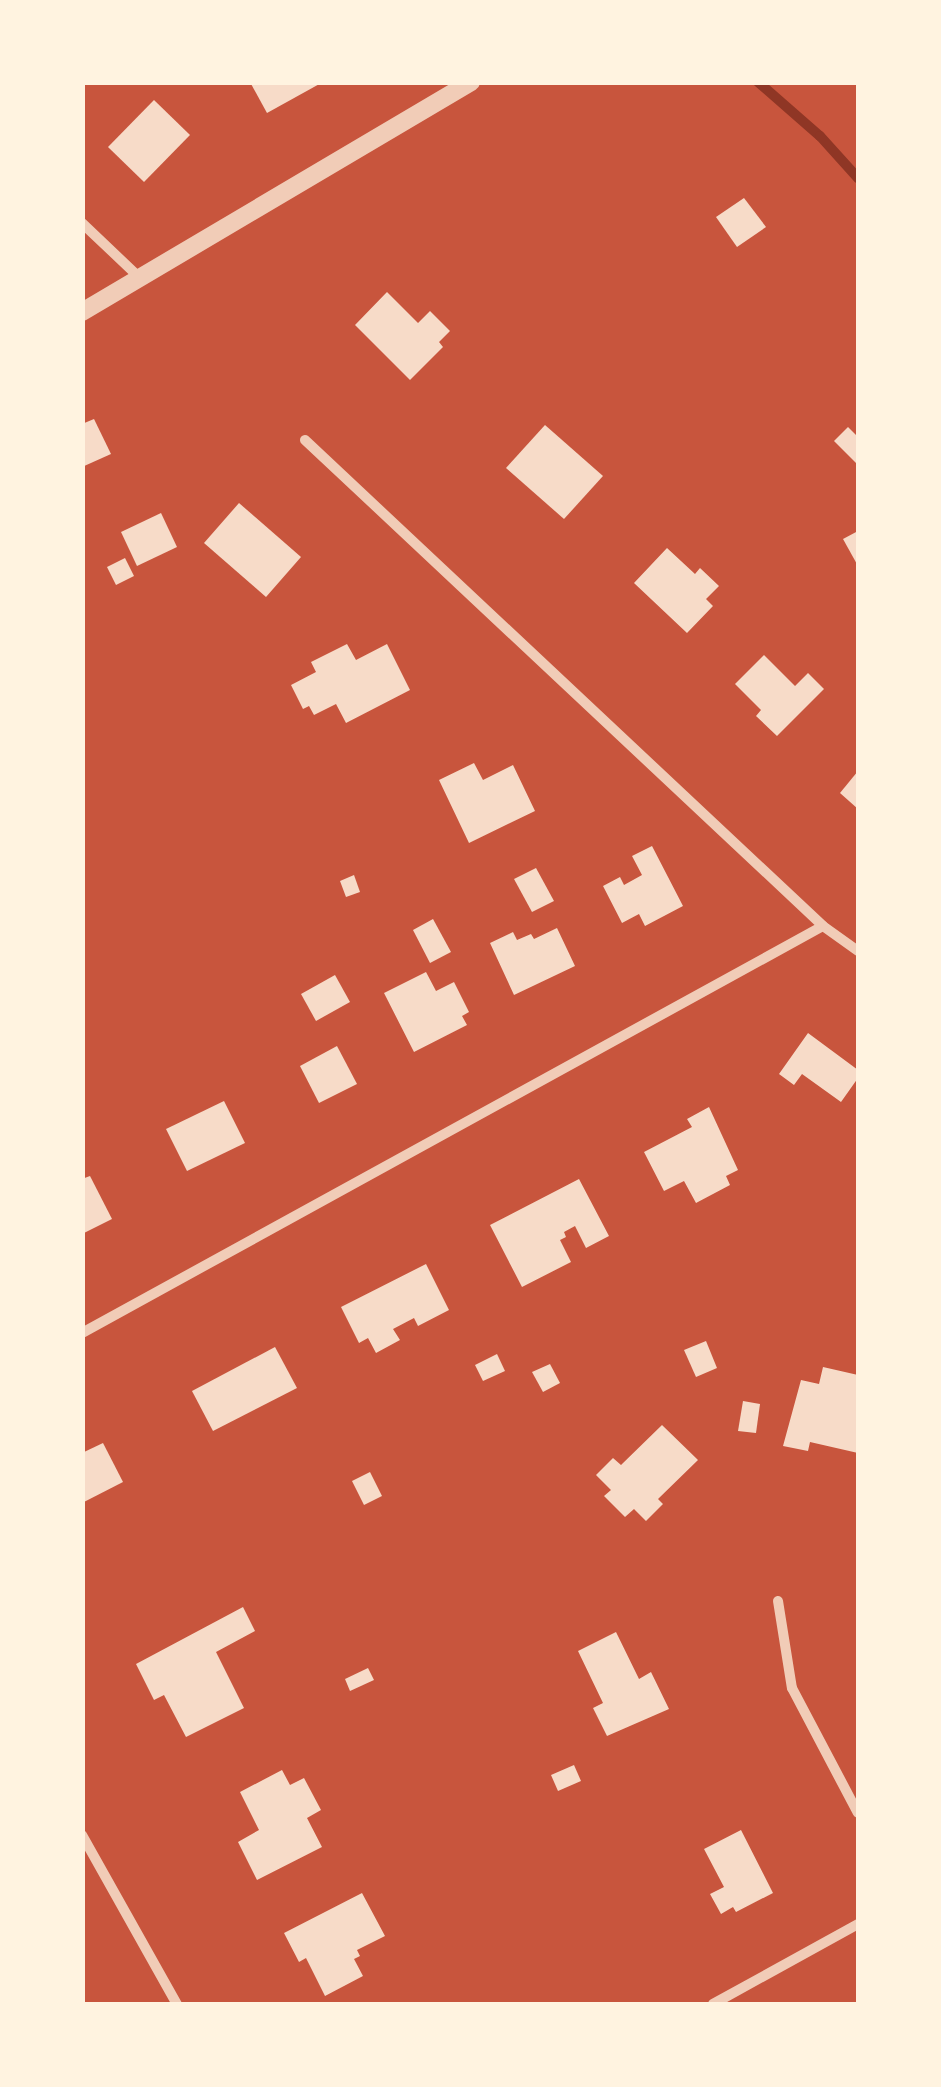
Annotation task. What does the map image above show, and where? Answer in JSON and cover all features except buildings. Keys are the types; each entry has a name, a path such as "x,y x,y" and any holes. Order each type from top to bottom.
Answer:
{"street":[{"path":"82,312 471,82"},
{"path":"82,223 141,279"},
{"path":"304,440 823,926 858,951"},
{"path":"82,1332 823,926"},
{"path":"778,1602 792,1688 858,1813"},
{"path":"82,1834 177,2004"},
{"path":"713,2004 858,1924"}],"waterway":[{"path":"758,82 820,136 858,178"}]}
